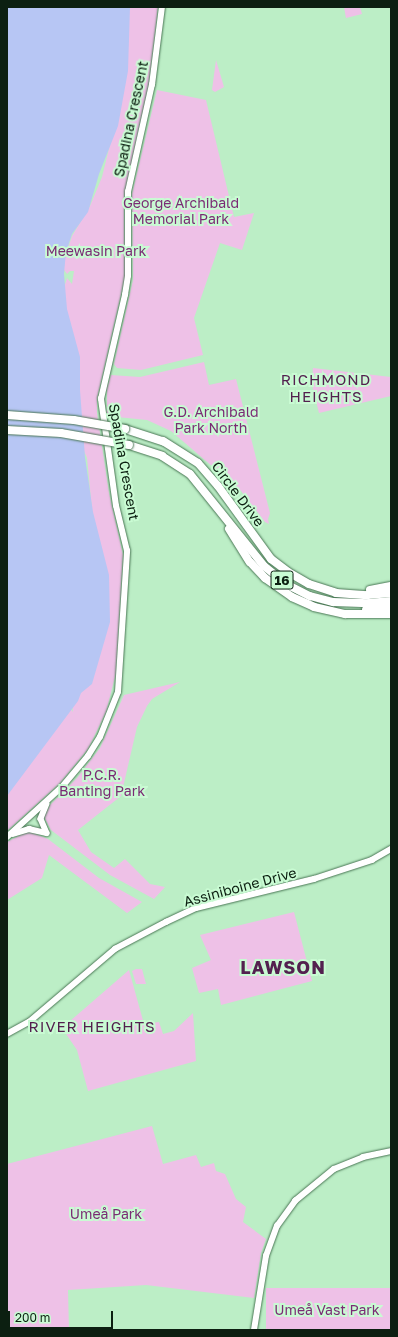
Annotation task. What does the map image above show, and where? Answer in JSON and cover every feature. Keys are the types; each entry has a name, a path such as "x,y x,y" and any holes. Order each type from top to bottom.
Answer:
{"highway":[{"name":"Circle Drive","path":"7,415 74,420 125,429 163,441 198,463 218,486 271,559 288,572 326,590 354,595 391,593"},
{"name":"Circle Drive","path":"7,430 61,433 129,445 173,462 190,474 208,494 264,566 292,587 333,602 369,603 391,601"},
{"path":"208,494 250,562 279,589 314,607 345,614 391,614"},
{"path":"354,595 391,586"},
{"path":"314,607 362,611 391,607"}],"street":[{"name":"Spadina Crescent","path":"7,837 76,772 100,737 119,686 127,550 115,499 101,399 128,276 128,196 152,85 162,7"},
{"path":"7,837 29,829 47,833 42,816 52,796"},
{"name":"Assiniboine Drive","path":"7,1034 29,1022 115,948 166,922 196,908 277,890 321,877 372,860 391,849"},
{"path":"254,1330 266,1256 277,1226 287,1211 305,1191 328,1172 363,1157 391,1151"}],"green space":[{"name":"Meewasin Park","path":"129,7 158,7 149,84 124,197 125,277 97,399 97,413 109,493 123,555 116,673 106,712 88,749 60,783 7,831 7,788 70,708 73,712 72,704 93,520 87,458 84,451 62,294 67,278 72,284 74,271 70,271 67,274 62,267 72,236 90,206 102,177 118,112"},
{"path":"344,7 360,7 362,14 346,18"},
{"path":"216,60 224,87 215,92 212,90"},
{"name":"George Archibald Memorial Park","path":"157,90 206,100 234,217 254,213 242,250 220,243 194,318 203,355 141,370 117,368 114,364 133,280 132,194"},
{"name":"G.D. Archibald Park North","path":"204,362 209,385 236,379 270,513 268,519 269,524 265,522 241,491 171,431 147,420 107,416 107,388 111,375 140,377"},
{"path":"313,368 391,377 391,396 319,413 312,385"},
{"name":"P.C.R. Banting Park","path":"180,682 152,699 147,706 137,727 121,796 78,830 91,852 114,868 125,859 150,884 165,887 154,899 110,875 51,830 44,817 50,805 77,778 100,748 124,695"},
{"path":"28,831 48,839 99,878 142,902 127,913 49,855 42,878 7,900 7,842"},
{"path":"294,912 312,981 221,1005 218,989 199,993 192,968 211,960 200,935"},
{"path":"142,969 146,984 136,984 132,971"},
{"path":"129,970 144,1024 159,1022 163,1034 174,1031 193,1013 196,1061 88,1091 77,1050 62,1028"},
{"name":"Umeå Park","path":"152,1126 163,1164 196,1155 201,1167 214,1163 216,1171 225,1174 236,1199 246,1207 243,1222 266,1239 261,1253 254,1298 146,1285 68,1290 69,1330 7,1330 7,1164"},
{"name":"Umeå Vast Park","path":"266,1288 391,1288 391,1330 266,1330"}],"water":[{"path":"7,7 130,7 128,71 118,126 99,174 88,212 72,234 66,252 64,274 67,309 80,357 80,390 85,457 93,512 109,575 110,622 92,684 81,693 78,701 7,796"}],"district":[{"name":"RICHMOND HEIGHTS","path":"326,388"},
{"name":"LAWSON","path":"283,967"},
{"name":"RIVER HEIGHTS","path":"92,1027"}]}
